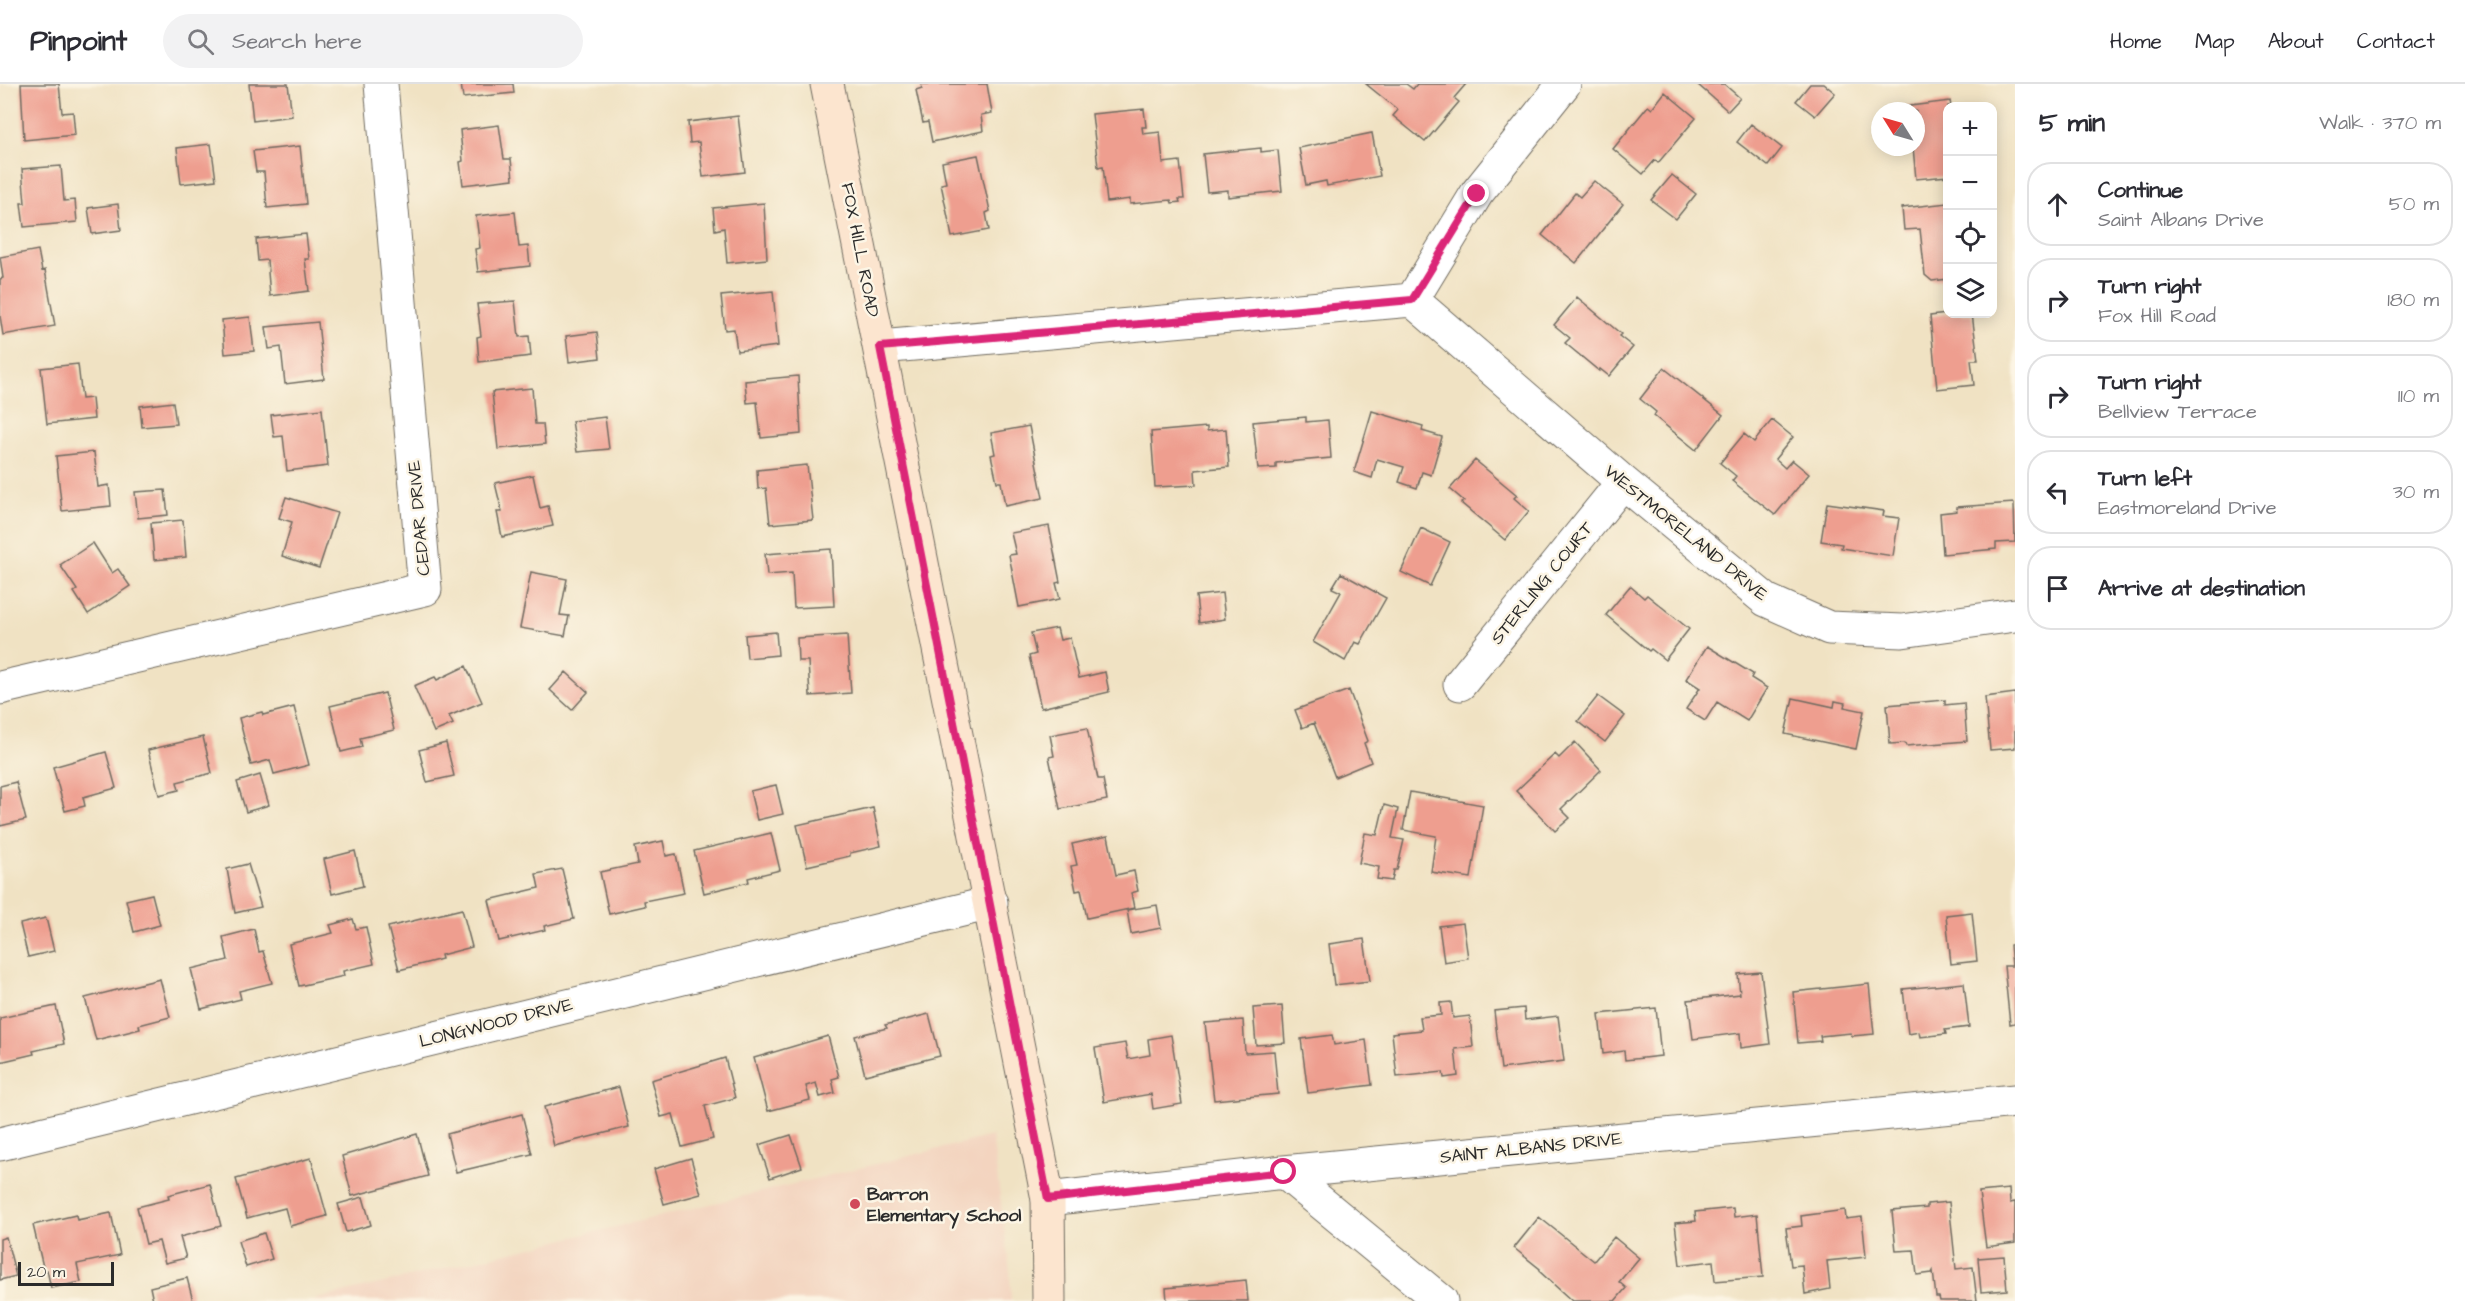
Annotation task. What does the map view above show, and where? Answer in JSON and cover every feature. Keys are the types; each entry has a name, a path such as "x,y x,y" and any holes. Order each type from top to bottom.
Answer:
{"main road":[{"name":"FOX HILL ROAD","path":"827,84 1048,1199 1049,1301"}],"street":[{"name":"CEDAR DRIVE","path":"0,688 425,589 381,84"},
{"path":"880,347 1412,300 1477,194 1558,86"},
{"name":"WESTMORELAND DRIVE","path":"1412,300 1623,482 1766,600 1829,628 1902,630 2015,615"},
{"name":"STERLING COURT","path":"1460,684 1623,482"},
{"name":"LONGWOOD DRIVE","path":"0,1144 991,903"},
{"name":"SAINT ALBANS DRIVE","path":"1048,1199 1284,1172 2015,1101"},
{"path":"1284,1172 1441,1301"}],"shaded area":[{"name":"Barron Elementary School","path":"992,1136 1010,1273 1011,1301 309,1301"}],"building":[{"path":"21,84 59,84 62,113 73,112 75,135 24,140"},
{"path":"249,84 288,84 292,116 253,121"},
{"path":"461,84 513,84 514,93 463,98"},
{"path":"921,84 987,84 992,113 981,115 983,131 932,142 928,122 923,123 916,90 922,88"},
{"path":"1366,84 1406,84 1413,89 1417,84 1466,84 1454,98 1459,102 1425,142 1393,116 1398,110"},
{"path":"1697,84 1724,84 1740,98 1728,111"},
{"path":"1810,84 1824,84 1835,93 1815,116 1796,101"},
{"path":"1665,92 1696,118 1658,163 1655,160 1643,174 1613,149 1648,106 1652,109"},
{"path":"1950,101 1943,102 1943,176 1916,179 1914,156 1925,156 1925,104"},
{"path":"1144,109 1146,127 1142,127 1143,134 1160,132 1163,163 1180,161 1184,199 1172,203 1171,200 1130,204 1130,199 1107,202 1103,166 1098,167 1092,114"},
{"path":"738,116 745,172 703,177 699,142 690,143 688,122"},
{"path":"1751,124 1782,148 1768,166 1737,142"},
{"path":"499,125 504,159 511,159 513,179 463,185 460,130"},
{"path":"1372,133 1380,176 1327,186 1326,181 1306,185 1299,148"},
{"path":"211,144 216,180 181,184 177,148"},
{"path":"300,146 306,204 267,208 264,172 256,172 253,151"},
{"path":"1261,148 1261,152 1278,150 1282,191 1228,197 1228,190 1207,192 1203,154"},
{"path":"978,155 990,211 986,213 989,230 952,237 941,184 946,183 942,162"},
{"path":"61,166 64,201 75,200 77,222 24,227 21,203 25,203 22,169"},
{"path":"1672,175 1696,194 1676,219 1651,200"},
{"path":"1594,181 1623,204 1576,263 1542,235 1575,193 1580,197"},
{"path":"764,203 767,259 727,263 724,228 715,230 713,208"},
{"path":"118,204 121,230 92,234 88,208"},
{"path":"1943,204 1943,280 1932,281 1925,275 1920,229 1904,230 1902,208"},
{"path":"515,212 519,247 528,246 530,266 478,272 475,249 480,248 476,216"},
{"path":"306,234 309,259 305,259 309,291 270,296 267,260 258,261 256,239"},
{"path":"38,250 42,271 45,270 55,326 3,335 0,316 0,279 3,278 0,257"},
{"path":"773,291 778,346 737,351 734,329 725,330 721,296"},
{"path":"1577,297 1633,347 1609,376 1600,369 1599,371 1565,343 1570,338 1554,325"},
{"path":"515,301 519,337 529,336 531,356 479,362 477,337 481,336 477,304"},
{"path":"1943,314 1943,318 1973,318 1978,360 1971,360 1974,385 1937,389 1930,316"},
{"path":"250,317 254,351 225,354 222,320"},
{"path":"318,322 324,379 285,384 281,347 269,349 266,327"},
{"path":"597,332 600,358 569,362 566,336"},
{"path":"78,364 82,399 92,398 94,419 47,424 41,368"},
{"path":"1664,368 1723,415 1696,450 1654,416 1656,412 1640,399"},
{"path":"798,376 801,434 761,438 757,402 747,403 745,381"},
{"path":"532,388 535,424 543,424 545,444 498,449 492,392"},
{"path":"173,402 176,424 142,427 140,406"},
{"path":"322,409 328,466 287,471 283,436 274,437 271,415"},
{"path":"1372,411 1423,426 1422,431 1442,437 1431,475 1422,472 1417,488 1399,482 1404,467 1377,459 1372,478 1354,472"},
{"path":"605,417 609,449 577,452 572,421"},
{"path":"1306,417 1306,422 1328,420 1331,458 1276,463 1276,468 1258,469 1253,422"},
{"path":"1772,420 1793,437 1775,459 1785,468 1792,460 1809,474 1775,515 1732,481 1736,476 1720,463 1744,434 1754,442"},
{"path":"1029,426 1043,498 1005,506 1001,482 997,482 991,455 995,454 991,433"},
{"path":"1207,427 1207,431 1226,429 1229,467 1195,470 1196,485 1155,487 1151,432"},
{"path":"94,452 98,487 109,485 111,506 62,511 56,456"},
{"path":"1475,460 1517,495 1514,498 1529,511 1505,540 1461,503 1464,501 1450,489"},
{"path":"807,465 813,520 770,524 766,488 758,489 757,470"},
{"path":"533,475 540,508 548,506 553,526 502,537 497,512 502,512 495,483"},
{"path":"165,490 168,515 138,518 135,492"},
{"path":"286,497 337,513 319,568 282,556 292,522 279,518"},
{"path":"1827,503 1884,511 1883,516 1899,518 1893,556 1841,548 1842,544 1821,541"},
{"path":"2014,503 2015,542 1996,543 1996,549 1943,554 1940,513 1957,511 1956,507"},
{"path":"183,520 186,557 154,560 151,523"},
{"path":"1049,526 1060,582 1056,583 1060,599 1019,607 1009,555 1016,554 1011,533"},
{"path":"1421,528 1450,542 1430,586 1401,572"},
{"path":"93,543 112,573 118,569 130,586 88,614 74,592 77,590 60,565"},
{"path":"831,549 834,606 794,608 792,573 767,575 765,554"},
{"path":"531,572 567,579 560,615 569,616 565,636 520,628"},
{"path":"1341,573 1386,598 1360,644 1355,642 1345,661 1313,642 1341,592 1332,588"},
{"path":"1630,586 1644,598 1647,595 1689,629 1665,660 1651,649 1649,651 1606,615"},
{"path":"1222,593 1225,619 1199,623 1196,596"},
{"path":"1057,628 1060,640 1070,638 1079,678 1105,672 1109,692 1041,708 1029,656 1036,654 1031,633"},
{"path":"776,632 778,655 747,658 745,635"},
{"path":"847,635 851,693 810,696 808,661 798,661 797,638"},
{"path":"1707,646 1753,674 1751,678 1767,688 1747,721 1717,702 1705,721 1686,709 1700,688 1686,679"},
{"path":"466,666 482,702 449,716 453,724 434,732 414,686 435,677 437,680"},
{"path":"566,672 588,692 572,710 550,690"},
{"path":"1349,690 1368,741 1364,743 1371,762 1335,777 1314,723 1302,728 1295,710"},
{"path":"385,693 394,730 360,738 362,747 341,752 330,706"},
{"path":"2015,693 2015,748 1990,750 1985,697"},
{"path":"1598,696 1625,716 1605,742 1578,721"},
{"path":"1793,698 1834,707 1835,701 1845,703 1844,707 1864,711 1856,749 1785,734"},
{"path":"1945,700 1945,705 1964,703 1967,741 1906,746 1905,743 1890,744 1887,705"},
{"path":"294,707 309,765 274,774 270,760 251,765 239,718"},
{"path":"1087,728 1098,779 1103,779 1107,800 1060,809 1049,757 1054,756 1050,735"},
{"path":"203,737 212,773 177,782 179,790 159,795 148,750"},
{"path":"1575,742 1601,770 1561,809 1570,818 1555,831 1516,791 1555,754 1559,758"},
{"path":"446,743 454,776 427,782 419,750"},
{"path":"106,752 116,788 83,797 85,806 65,811 53,767"},
{"path":"260,775 269,805 246,812 237,782"},
{"path":"16,782 26,820 0,826 0,786"},
{"path":"776,785 783,814 757,820 750,791"},
{"path":"1410,792 1483,805 1471,878 1431,872 1436,836 1403,830"},
{"path":"1384,805 1398,809 1392,838 1404,840 1392,881 1377,879 1379,867 1359,863 1365,833 1377,835"},
{"path":"873,808 881,846 807,866 797,825"},
{"path":"771,833 780,870 748,878 749,882 704,893 694,851"},
{"path":"1108,836 1116,875 1134,871 1138,891 1131,893 1134,908 1087,918 1081,890 1076,891 1071,866 1077,865 1072,844"},
{"path":"663,841 666,856 676,854 684,893 644,901 645,906 609,914 600,872 638,864 635,847"},
{"path":"355,851 363,886 332,894 324,859"},
{"path":"248,864 261,907 235,913 227,869"},
{"path":"562,869 574,919 544,926 545,930 499,941 489,900 539,888 536,874"},
{"path":"152,894 160,925 134,932 126,900"},
{"path":"1157,905 1161,928 1131,934 1127,910"},
{"path":"462,909 472,947 441,955 442,959 399,970 388,927"},
{"path":"1972,912 1977,961 1951,964 1946,915"},
{"path":"46,918 54,951 28,957 20,924"},
{"path":"353,919 356,929 366,927 374,964 343,971 344,976 299,986 289,944 333,933 330,925"},
{"path":"1463,923 1468,958 1444,962 1439,926"},
{"path":"254,929 259,952 263,951 272,983 239,991 241,999 201,1009 191,969 228,960 223,937"},
{"path":"1364,939 1370,981 1334,985 1329,944"},
{"path":"2015,944 2015,1023 2010,1024 2004,966 2012,966 2010,945"},
{"path":"1761,972 1770,1044 1741,1048 1740,1033 1693,1039 1688,1000 1740,994 1738,974"},
{"path":"160,979 170,1017 139,1025 140,1029 96,1040 85,998"},
{"path":"1964,983 1969,1027 1945,1030 1946,1034 1920,1037 1919,1032 1908,1034 1903,989"},
{"path":"1869,984 1874,1034 1852,1036 1851,1033 1820,1036 1821,1041 1798,1043 1793,992"},
{"path":"1451,1002 1453,1018 1470,1016 1473,1047 1455,1049 1458,1076 1444,1078 1443,1072 1397,1077 1392,1033 1422,1030 1420,1017 1441,1015 1440,1003"},
{"path":"56,1006 64,1044 0,1062 0,1018"},
{"path":"1282,1006 1285,1043 1256,1045 1253,1008"},
{"path":"1524,1008 1525,1020 1558,1016 1564,1061 1501,1069 1494,1011"},
{"path":"1656,1008 1661,1056 1625,1060 1624,1051 1603,1054 1599,1014"},
{"path":"929,1014 940,1056 865,1075 855,1036 887,1028 885,1025"},
{"path":"1243,1020 1245,1053 1274,1051 1278,1094 1214,1100 1205,1023"},
{"path":"1171,1035 1182,1104 1153,1109 1151,1094 1104,1102 1095,1048 1125,1043 1128,1059 1150,1055 1148,1039"},
{"path":"1332,1035 1334,1045 1366,1040 1372,1085 1308,1093 1301,1039"},
{"path":"828,1036 839,1077 832,1079 835,1093 820,1097 816,1083 806,1086 810,1100 768,1111 754,1058"},
{"path":"725,1058 735,1098 705,1106 713,1139 682,1147 673,1114 661,1117 651,1080"},
{"path":"619,1087 629,1127 554,1146 544,1107"},
{"path":"522,1114 532,1154 456,1172 447,1134"},
{"path":"417,1134 428,1176 352,1196 342,1156"},
{"path":"791,1135 802,1167 770,1178 759,1145"},
{"path":"311,1158 327,1216 290,1226 285,1208 247,1218 236,1179"},
{"path":"691,1158 701,1194 664,1204 654,1169"},
{"path":"210,1184 221,1226 180,1237 186,1258 165,1263 159,1241 146,1244 137,1207 169,1199 168,1195"},
{"path":"2009,1189 2010,1203 2015,1202 2015,1243 1986,1247 1979,1192"},
{"path":"363,1197 371,1225 346,1232 338,1204"},
{"path":"1949,1202 1956,1269 1973,1267 1977,1301 1940,1301 1939,1297 1936,1297 1933,1271 1917,1275 1914,1250 1896,1251 1892,1211 1927,1208 1927,1204"},
{"path":"1733,1208 1734,1217 1757,1214 1763,1277 1715,1281 1713,1261 1680,1265 1675,1223 1696,1221 1695,1212"},
{"path":"1845,1210 1846,1219 1862,1217 1866,1257 1827,1261 1830,1289 1805,1294 1802,1265 1791,1266 1786,1228 1802,1226 1801,1216"},
{"path":"111,1213 120,1255 77,1264 81,1282 51,1288 47,1270 44,1271 33,1225 76,1215 77,1220"},
{"path":"1539,1217 1594,1261 1614,1237 1639,1258 1619,1282 1626,1288 1615,1301 1572,1301 1539,1271 1540,1269 1514,1248"},
{"path":"264,1233 272,1259 246,1267 238,1241"},
{"path":"6,1237 16,1276 0,1280 0,1239"},
{"path":"2004,1256 2007,1290 1981,1292 1978,1258"},
{"path":"187,1278 193,1301 153,1301 150,1287"},
{"path":"1246,1280 1248,1301 1167,1301 1166,1288"}],"place":[{"name":"Barron Elementary School","path":"855,1204"}],"route":[{"path":"1284,1172 1048,1199 880,347 1412,300 1477,194"}]}
